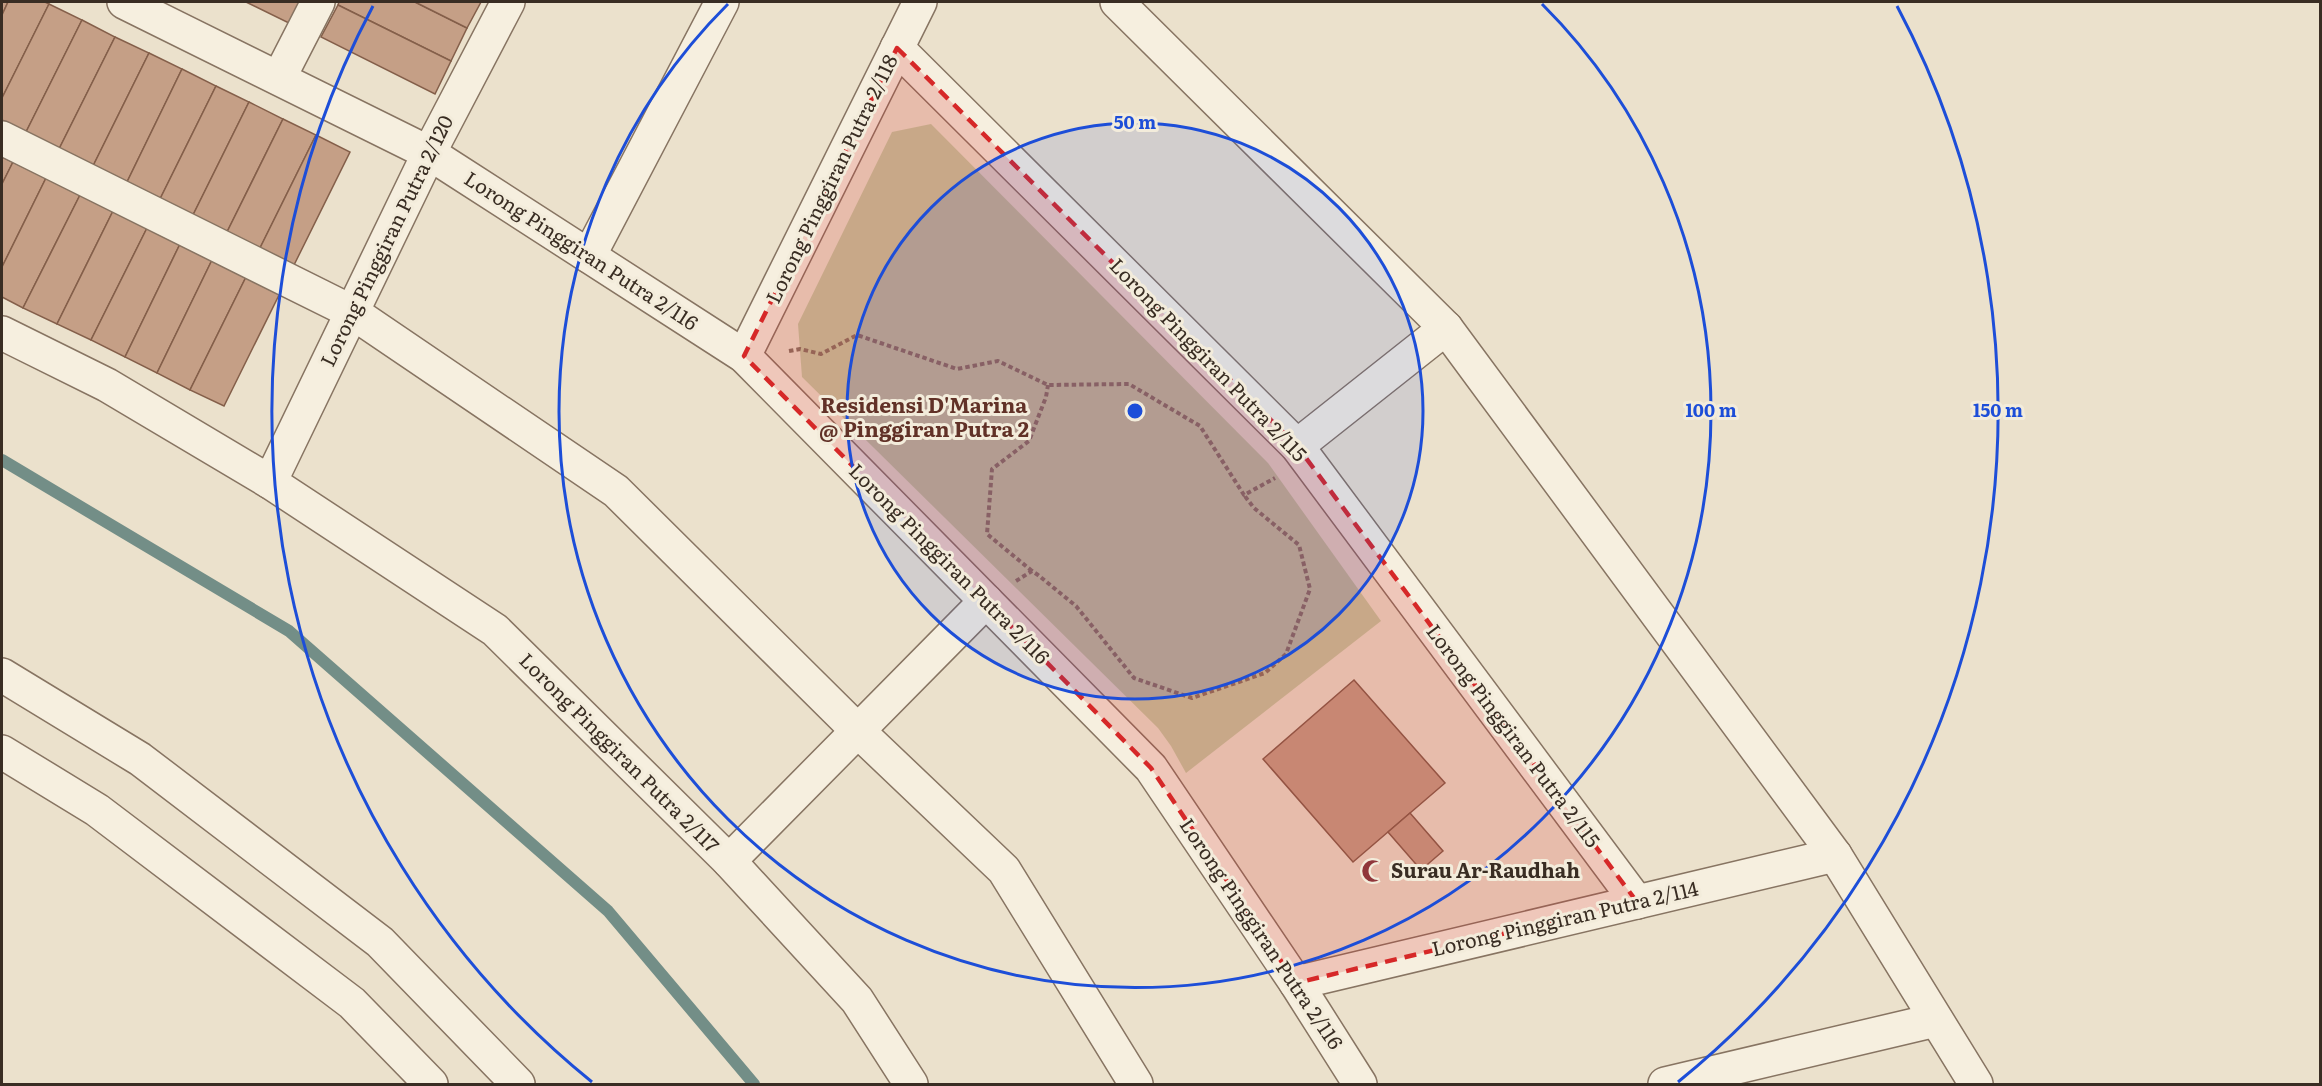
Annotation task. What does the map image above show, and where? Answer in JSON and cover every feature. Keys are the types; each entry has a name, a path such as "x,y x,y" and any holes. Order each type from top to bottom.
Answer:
{"street":[{"name":"Lorong Pinggiran Putra 2/116","path":"124,2 429,153 744,356 1151,768 1296,983 1360,1084"},
{"path":"279,78 318,2"},
{"name":"Lorong Pinggiran Putra 2/120","path":"270,482 429,153 508,2"},
{"path":"589,256 722,2"},
{"name":"Lorong Pinggiran Putra 2/118","path":"744,356 920,2"},
{"path":"1116,2 1446,328 1835,855 1976,1084"},
{"name":"Lorong Pinggiran Putra 2/115","path":"897,48 1302,453 1637,902"},
{"path":"2,138 352,312 616,491 858,731 1004,870 1136,1084"},
{"path":"1302,453 1446,328"},
{"name":"Lorong Pinggiran Putra 2/117","path":"2,333 107,385 270,482 495,630 729,861 857,1000 911,1084"},
{"path":"729,861 986,601"},
{"path":"2,675 140,759 380,942 518,1084"},
{"path":"2,752 97,810 352,1003 431,1084"},
{"name":"Lorong Pinggiran Putra 2/114","path":"1296,983 1835,855"},
{"path":"1665,1084 1936,1020"}],"path":[{"path":"744,356 800,349 821,354 857,335 957,369 998,361 1048,385 1129,384 1200,426 1254,508 1299,545 1310,589 1286,654 1265,673 1191,698 1134,678 1076,606 987,534 992,469 1029,441 1046,397 1048,385"},
{"path":"1244,495 1302,453"},
{"path":"986,601 1032,571"}],"highlighted area":[{"path":"897,48 1297,446 1637,902 1296,983 1151,768 744,356"}],"green space":[{"path":"931,124 1268,463 1381,621 1186,773 1158,728 802,377 798,324 892,132"}],"building":[{"path":"2,2 8,2 2,15"},
{"path":"8,2 45,2 49,4 2,98 2,15"},
{"path":"246,2 307,2 295,26"},
{"path":"339,2 415,2 467,28 451,61 338,5"},
{"path":"415,2 481,2 467,28"},
{"path":"49,4 82,20 26,132 2,120 2,98"},
{"path":"338,5 451,61 435,94 321,37"},
{"path":"82,20 115,37 59,149 26,132"},
{"path":"115,37 149,53 93,166 59,149"},
{"path":"149,53 182,69 127,182 93,166"},
{"path":"182,69 216,86 160,199 127,182"},
{"path":"216,86 249,102 193,215 160,199"},
{"path":"249,102 283,119 227,232 193,215"},
{"path":"283,119 316,135 260,248 227,232"},
{"path":"316,135 350,152 294,265 260,248"},
{"path":"2,157 13,162 2,184"},
{"path":"13,162 46,178 2,267 2,184"},
{"path":"46,178 80,195 23,308 2,297 2,267"},
{"path":"80,195 113,211 57,324 23,308"},
{"path":"113,211 147,228 91,340 57,324"},
{"path":"147,228 180,244 125,357 91,340"},
{"path":"180,244 212,260 157,373 125,357"},
{"path":"212,260 246,277 190,390 157,373"},
{"path":"246,277 280,293 224,406 190,390"},
{"path":"1354,680 1445,783 1353,862 1263,759"},
{"path":"1410,813 1443,851 1421,870 1388,832"}],"waterway":[{"path":"2,460 289,631 608,911 754,1084"}],"place":[{"name":"Surau Ar-Raudhah","path":"1373,871"}],"district":[{"name":"Residensi D'Marina @ Pinggiran Putra 2","path":"924,418"}]}
